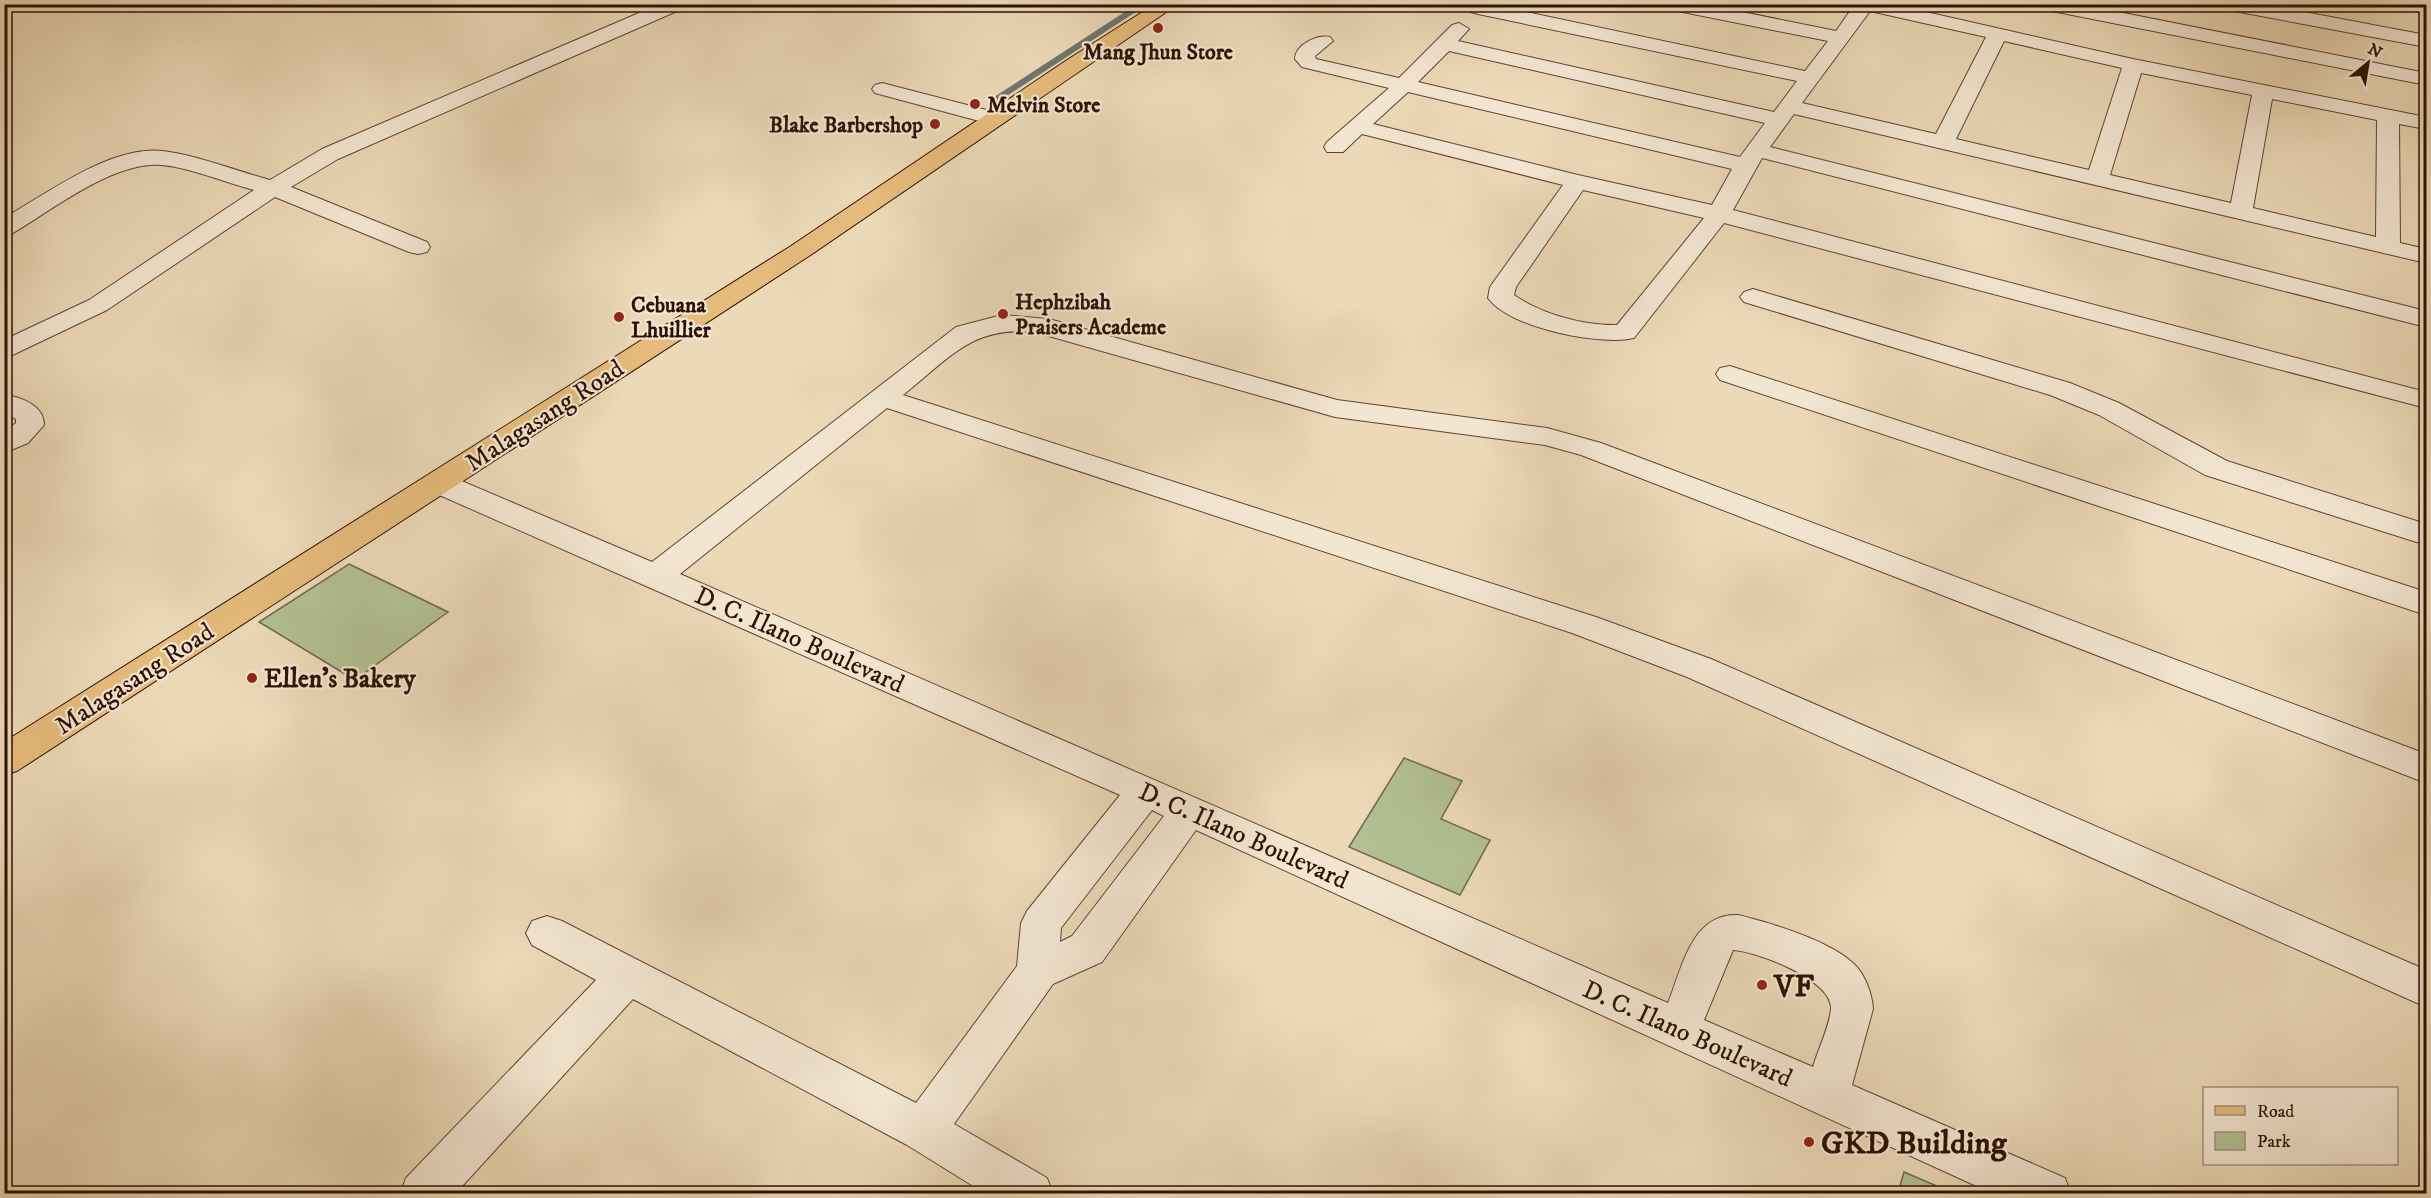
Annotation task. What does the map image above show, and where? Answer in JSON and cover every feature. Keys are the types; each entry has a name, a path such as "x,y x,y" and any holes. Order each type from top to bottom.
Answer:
{"main road":[{"name":"Malagasang Road","path":"4,761 800,251 1169,4"}],"street":[{"path":"4,351 98,305 273,188 330,154 676,4"},
{"path":"1673,4 1841,38"},
{"path":"2047,4 2427,79"},
{"path":"2229,4 2427,41"},
{"path":"2405,4 2427,8"},
{"path":"1577,182 1503,287 1501,298 1508,305 1521,310 1597,332 1616,335 1625,333 1719,214 1751,158 1865,5 2133,65 2427,123"},
{"path":"1335,147 1404,85 1481,6 1811,78"},
{"path":"1943,142 1997,35"},
{"path":"1323,41 1305,54 1309,63 1751,158 2427,319"},
{"path":"1444,44 1784,113 1943,142 2427,256"},
{"path":"2097,179 2133,65"},
{"path":"882,89 994,119"},
{"path":"2241,212 2263,90"},
{"path":"2388,116 2388,246"},
{"path":"1359,127 1577,182 1719,214 2427,400"},
{"path":"4,228 108,169 148,156 273,188 418,247"},
{"path":"1753,297 2060,389 2109,409 2216,468 2427,535"},
{"path":"657,575 880,397 965,333 992,322 1016,321 1040,325 1335,408 1547,437 1591,449 2427,768"},
{"path":"1730,374 2427,604"},
{"path":"880,397 1584,625 1688,664 2427,989"},
{"path":"4,402 30,415 30,425 18,437 4,444"},
{"name":"D. C. Ilano Boulevard","path":"439,483 657,575 2048,1194"},
{"path":"1038,971 1041,923 1145,791"},
{"path":"923,1130 1038,971 1087,949 1189,811"},
{"path":"1117,828 1162,848"},
{"path":"1679,1029 1711,947 1717,937 1727,932 1752,936 1825,967 1847,987 1852,998 1852,1009 1827,1095"},
{"path":"547,933 923,1130 1030,1194"},
{"path":"423,1194 629,974"}],"green space":[{"path":"349,564 448,612 355,680 259,622"},
{"path":"1404,758 1462,781 1441,819 1490,840 1460,895 1349,847"},
{"path":"1904,1172 1953,1193 1898,1193"}],"waterway":[{"path":"993,101 1144,4"}],"place":[{"name":"Mang Jhun Store","path":"1158,28"},
{"name":"Melvin Store","path":"975,104"},
{"name":"Blake Barbershop","path":"935,124"},
{"name":"Hephzibah Praisers Academe","path":"1003,314"},
{"name":"Cebuana Lhuillier","path":"619,317"},
{"name":"Ellen's Bakery","path":"252,678"},
{"name":"VF","path":"1762,985"},
{"name":"GKD Building","path":"1809,1142"}]}
